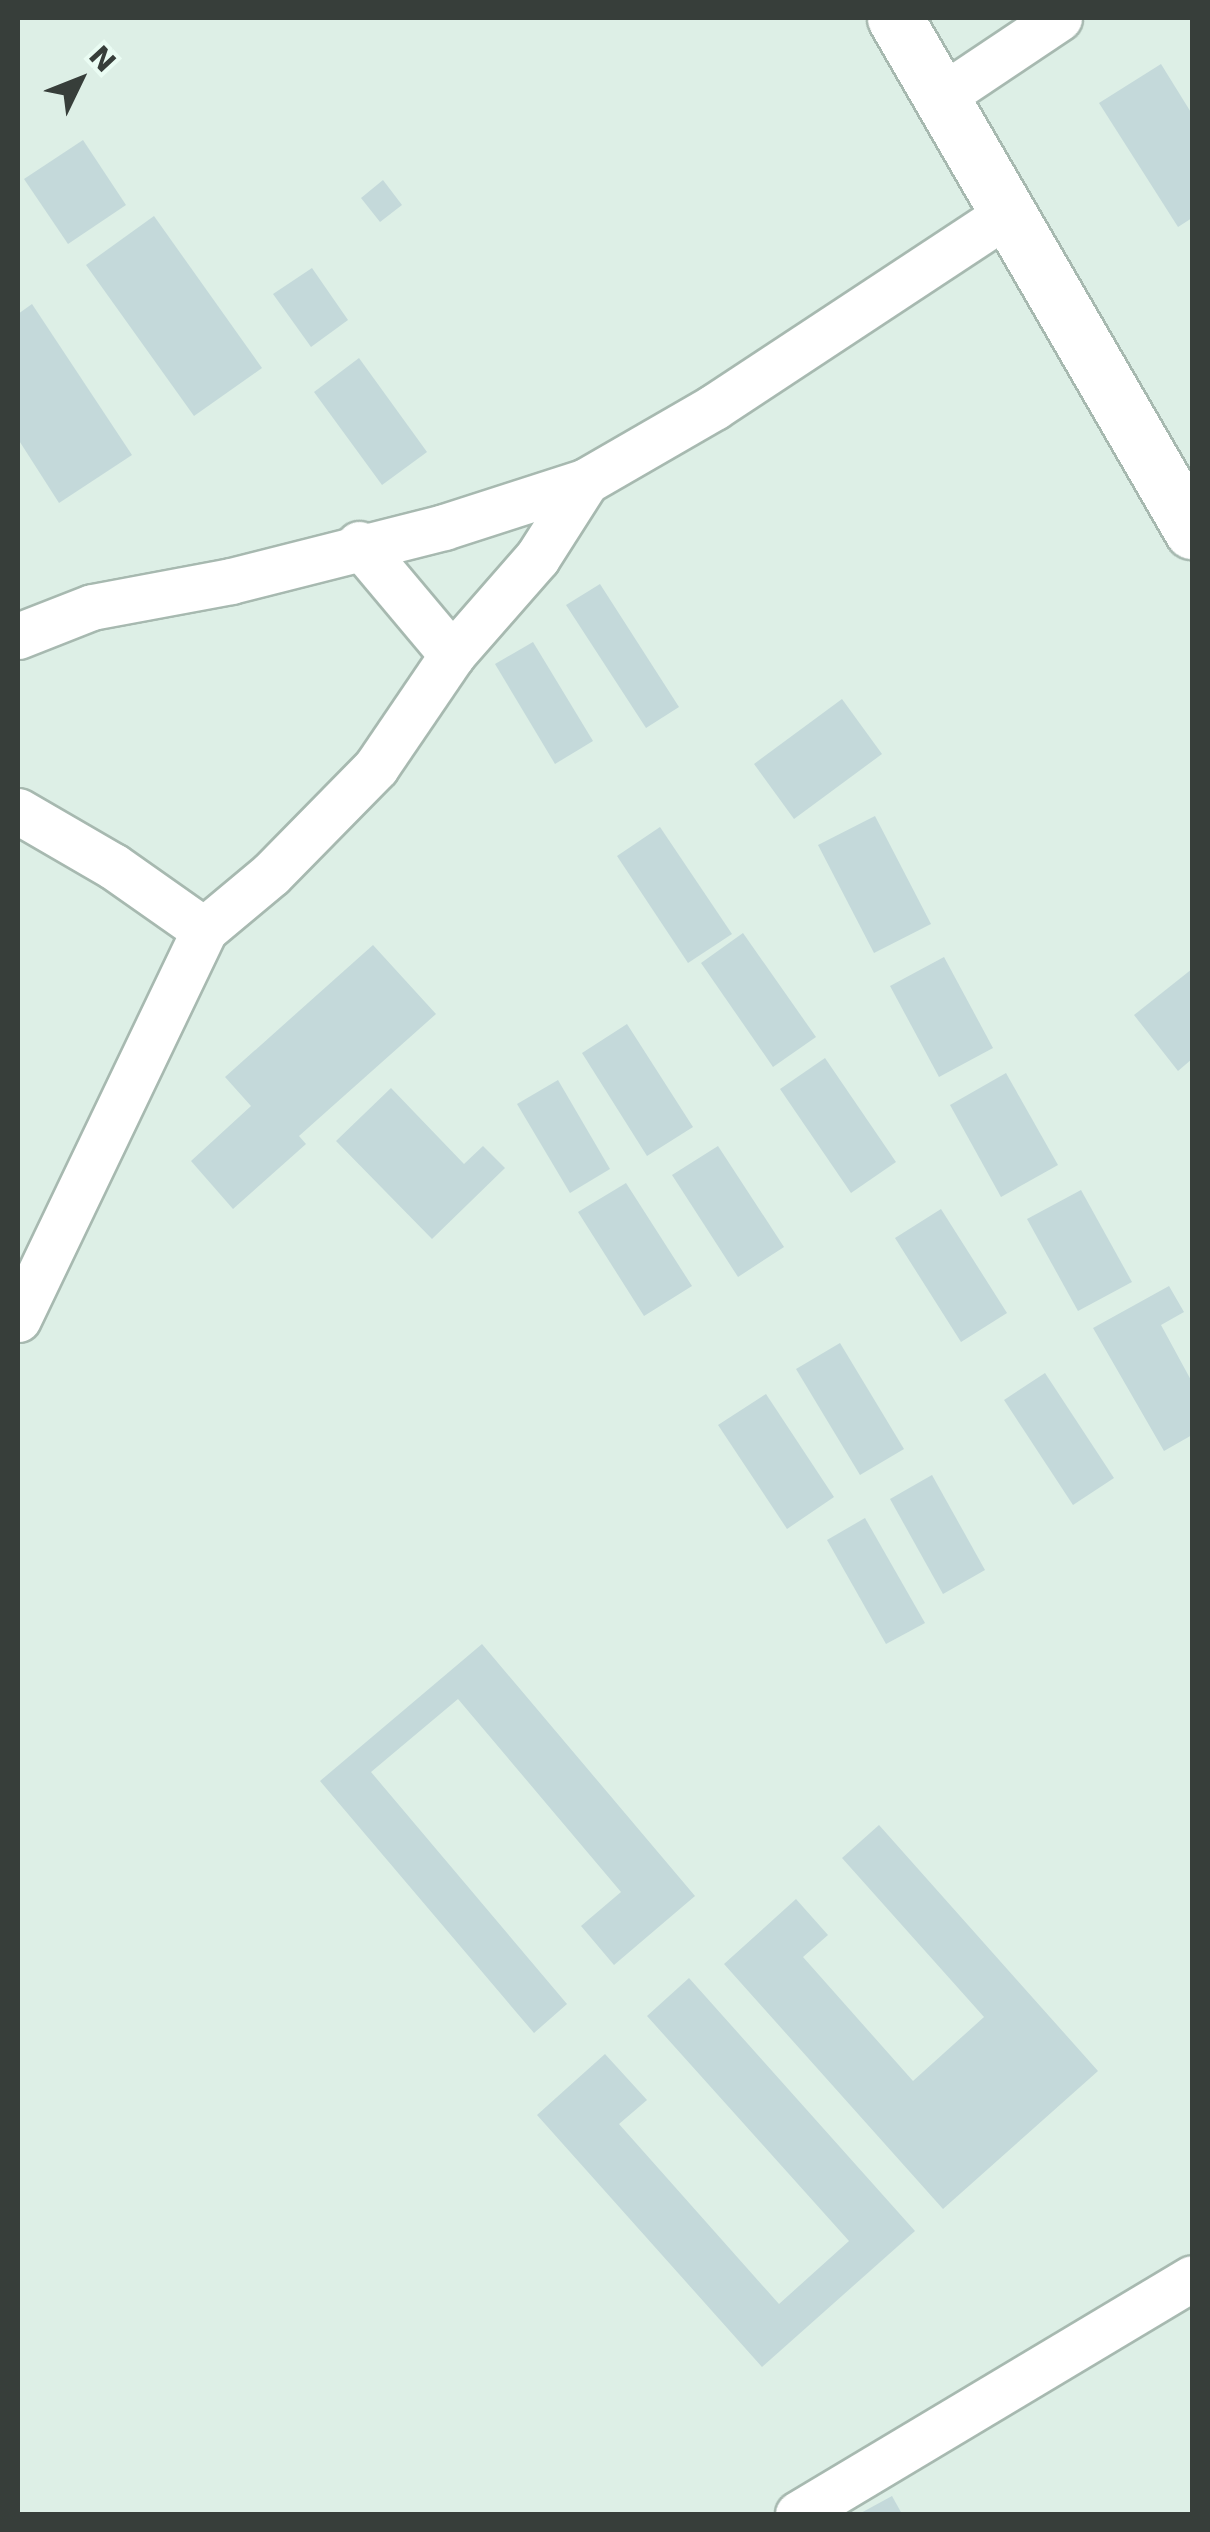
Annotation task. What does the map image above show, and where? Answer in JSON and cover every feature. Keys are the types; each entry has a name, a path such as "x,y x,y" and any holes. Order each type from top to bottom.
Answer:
{"main road":[{"path":"895,18 956,86 1192,455"},
{"path":"938,18 956,86 1008,214 1192,531"}],"street":[{"path":"956,86 1059,18"},
{"path":"18,636 92,608 231,581 360,544 444,527 586,481 714,407 1008,214"},
{"path":"18,1319 204,930 271,874 376,767 452,655 537,558 586,481"},
{"path":"360,544 452,655"},
{"path":"18,811 113,866 204,930"},
{"path":"798,2514 1192,2278"}],"building":[{"path":"1161,64 1192,114 1192,218 1178,227 1099,103"},
{"path":"83,140 126,205 68,244 24,179"},
{"path":"383,180 402,205 380,222 361,198"},
{"path":"154,216 262,368 194,416 86,265"},
{"path":"312,268 348,320 311,347 273,294"},
{"path":"32,304 132,455 59,503 18,439 18,314"},
{"path":"359,358 427,452 382,485 314,392"},
{"path":"600,584 679,707 646,728 566,605"},
{"path":"533,642 593,741 555,764 495,664"},
{"path":"842,699 882,754 794,819 754,764"},
{"path":"875,816 931,924 874,953 818,845"},
{"path":"660,827 732,934 688,963 617,856"},
{"path":"743,933 816,1037 773,1067 701,963"},
{"path":"373,945 436,1014 299,1136 306,1144 233,1209 191,1161 251,1106 225,1077"},
{"path":"944,957 993,1048 939,1077 890,986"},
{"path":"1192,969 1192,1059 1178,1071 1134,1015"},
{"path":"627,1024 693,1127 647,1156 582,1053"},
{"path":"825,1058 896,1162 851,1193 780,1089"},
{"path":"1006,1073 1058,1165 1001,1197 950,1105"},
{"path":"558,1080 610,1169 570,1193 517,1104"},
{"path":"391,1088 464,1164 483,1146 505,1168 432,1239 336,1141"},
{"path":"718,1146 784,1247 738,1277 672,1175"},
{"path":"626,1183 692,1286 644,1316 578,1212"},
{"path":"1081,1190 1132,1282 1078,1311 1027,1219"},
{"path":"941,1209 1007,1313 961,1342 895,1238"},
{"path":"1169,1286 1184,1312 1161,1325 1192,1382 1192,1435 1164,1451 1093,1328"},
{"path":"840,1343 904,1449 860,1475 796,1369"},
{"path":"1045,1373 1114,1478 1073,1505 1004,1400"},
{"path":"766,1394 834,1497 787,1529 718,1425"},
{"path":"932,1475 985,1570 943,1594 890,1499"},
{"path":"865,1518 925,1623 886,1644 827,1540"},
{"path":"482,1644 695,1896 614,1965 581,1926 621,1892 458,1699 371,1772 567,2004 534,2033 320,1781"},
{"path":"879,1825 1098,2071 943,2209 724,1964 796,1899 828,1935 803,1957 913,2081 984,2017 842,1858"},
{"path":"689,1978 915,2231 762,2367 537,2115 605,2054 647,2100 619,2124 779,2304 849,2241 647,2016"},
{"path":"892,2496 902,2514 859,2514"}]}
